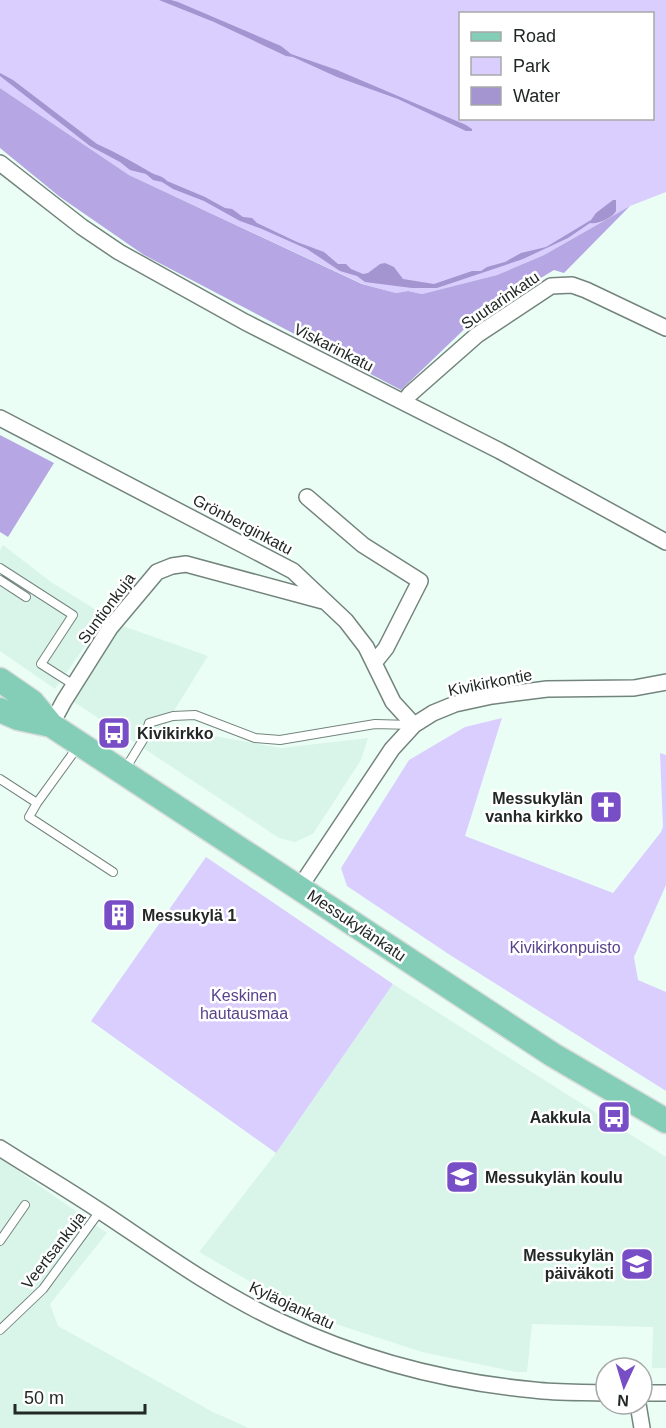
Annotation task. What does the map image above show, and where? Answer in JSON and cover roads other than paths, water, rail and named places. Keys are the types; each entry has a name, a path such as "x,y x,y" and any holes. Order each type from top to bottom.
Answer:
{"main road":[{"name":"Messukylänkatu","path":"0,680 32,702 51,725 553,1055 666,1121"},
{"name":"Messukylänkatu","path":"0,710 18,718 51,725"}],"street":[{"name":"Viskarinkatu","path":"0,163 82,227 119,252 245,322 500,451 666,542"},
{"name":"Suutarinkatu","path":"404,402 410,394 477,335 551,286 572,285 586,290 666,328"},
{"name":"Grönberginkatu","path":"0,418 293,571 346,621 366,647 393,702 414,725"},
{"path":"307,497 363,544 420,581 386,648 374,663"},
{"name":"Suntionkuja","path":"51,725 110,628 157,572 186,564 326,602"},
{"name":"Kivikirkontie","path":"300,887 392,748 414,725 433,713 455,704 492,696 548,689 634,688 666,682"},
{"name":"Kyläojankatu","path":"0,1148 100,1210 184,1268 236,1299 282,1323 350,1351 438,1375 534,1390 594,1392"}],"lane":[{"path":"0,568 73,615 41,664 74,685"},
{"path":"0,580 26,597"},
{"path":"124,772 146,735 149,723 173,716 195,715 255,738 280,740 375,724 414,725"},
{"path":"80,744 29,817 113,872"},
{"path":"0,779 37,803"},
{"path":"0,1241 25,1205"},
{"name":"Veertsankuja","path":"0,1330 43,1289 100,1210"}],"water":[{"path":"159,0 178,2 281,46 291,54 337,70 466,125 472,131 466,131 398,99 286,56 214,22"},
{"path":"0,73 13,80 97,144 167,181 225,208 232,209 243,217 252,218 257,223 297,242 324,252 338,264 346,264 363,274 385,263 394,267 403,279 434,284 472,271 481,271 521,253 546,247 591,220 596,213 613,200 616,200 616,211 608,218 590,223 568,238 523,259 437,288 412,288 365,282 357,276 340,271 307,249 240,221 204,201 153,180 146,174 130,170 90,146 0,76"}],"place":[{"name":"Kivikirkko","path":"114,733"},
{"name":"Messukylän vanha kirkko","path":"606,807"},
{"name":"Messukylä 1","path":"119,915"},
{"name":"Aakkula","path":"614,1117"},
{"name":"Messukylän koulu","path":"462,1177"},
{"name":"Messukylän päiväkoti","path":"637,1264"}],"park label":[{"name":"Kivikirkonpuisto","path":"565,947"},
{"name":"Keskinen hautausmaa","path":"244,1004"}]}
